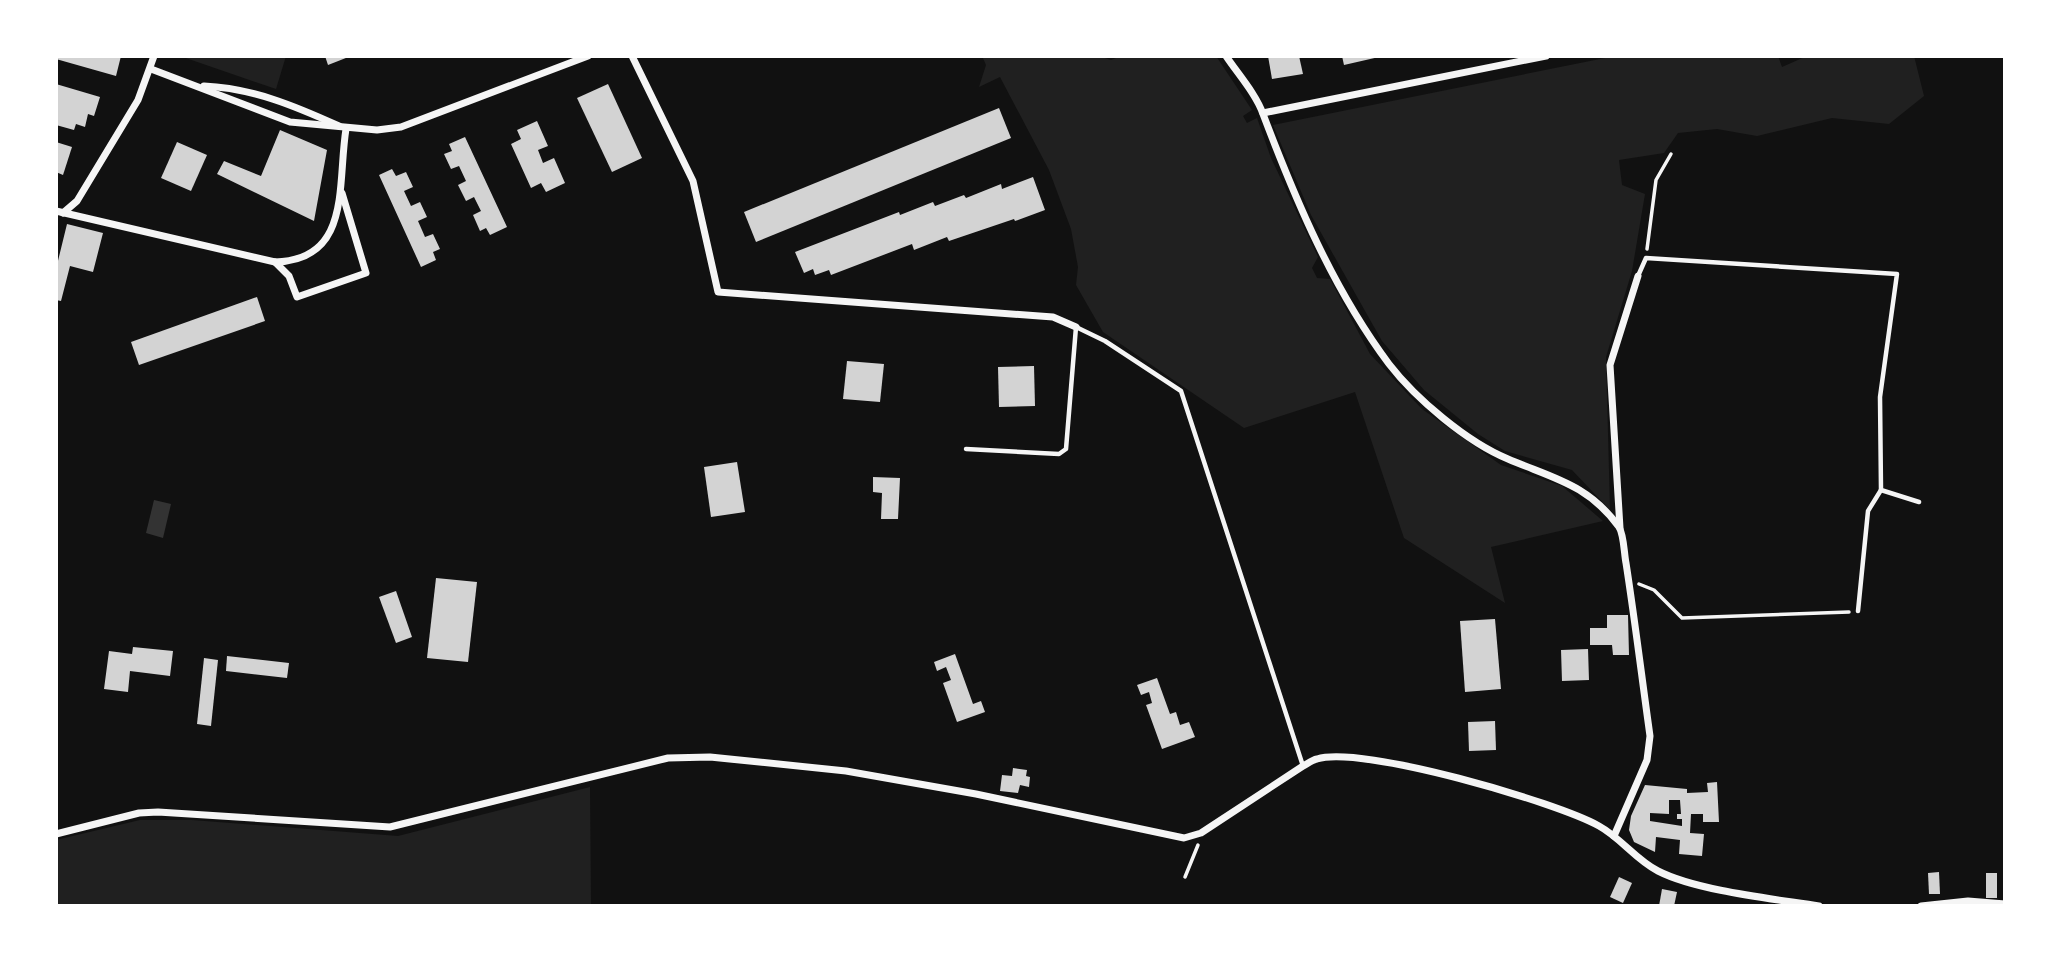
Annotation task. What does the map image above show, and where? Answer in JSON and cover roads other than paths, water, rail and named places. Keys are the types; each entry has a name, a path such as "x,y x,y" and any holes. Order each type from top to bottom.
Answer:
{"street":[{"path":"60,212 77,201 105,156 138,100 154,56"},
{"path":"151,69 199,85 253,110 290,122 377,130 401,127 589,56"},
{"path":"632,56 692,181 718,292 1053,317 1076,327"},
{"path":"1226,56 1263,113 1292,188 1329,267 1368,335 1398,375 1425,403 1484,446 1506,459 1566,480 1586,494 1620,529"},
{"path":"1263,113 1546,56"},
{"path":"199,85 225,87 272,99 298,107 346,129"},
{"path":"60,212 275,262 307,258 321,248 329,235 341,190 346,129"},
{"path":"275,262 289,276 297,297 366,273 341,190"},
{"path":"1614,836 1647,760 1650,736 1620,529 1610,365 1638,276"},
{"path":"56,834 139,813 158,812 390,827 687,756 846,771 976,794 1184,838 1201,833 1318,758 1342,757 1396,765 1507,790 1570,812 1614,836 1659,872 1746,895 1819,906"},
{"path":"1921,906 1968,901 2005,904"}],"lane":[{"path":"1638,276 1646,258 1897,274 1880,397 1881,490 1868,510 1858,611"},
{"path":"966,449 1059,454 1066,449 1076,327 1105,341 1181,391 1303,766"},
{"path":"1881,490 1919,502"}]}
